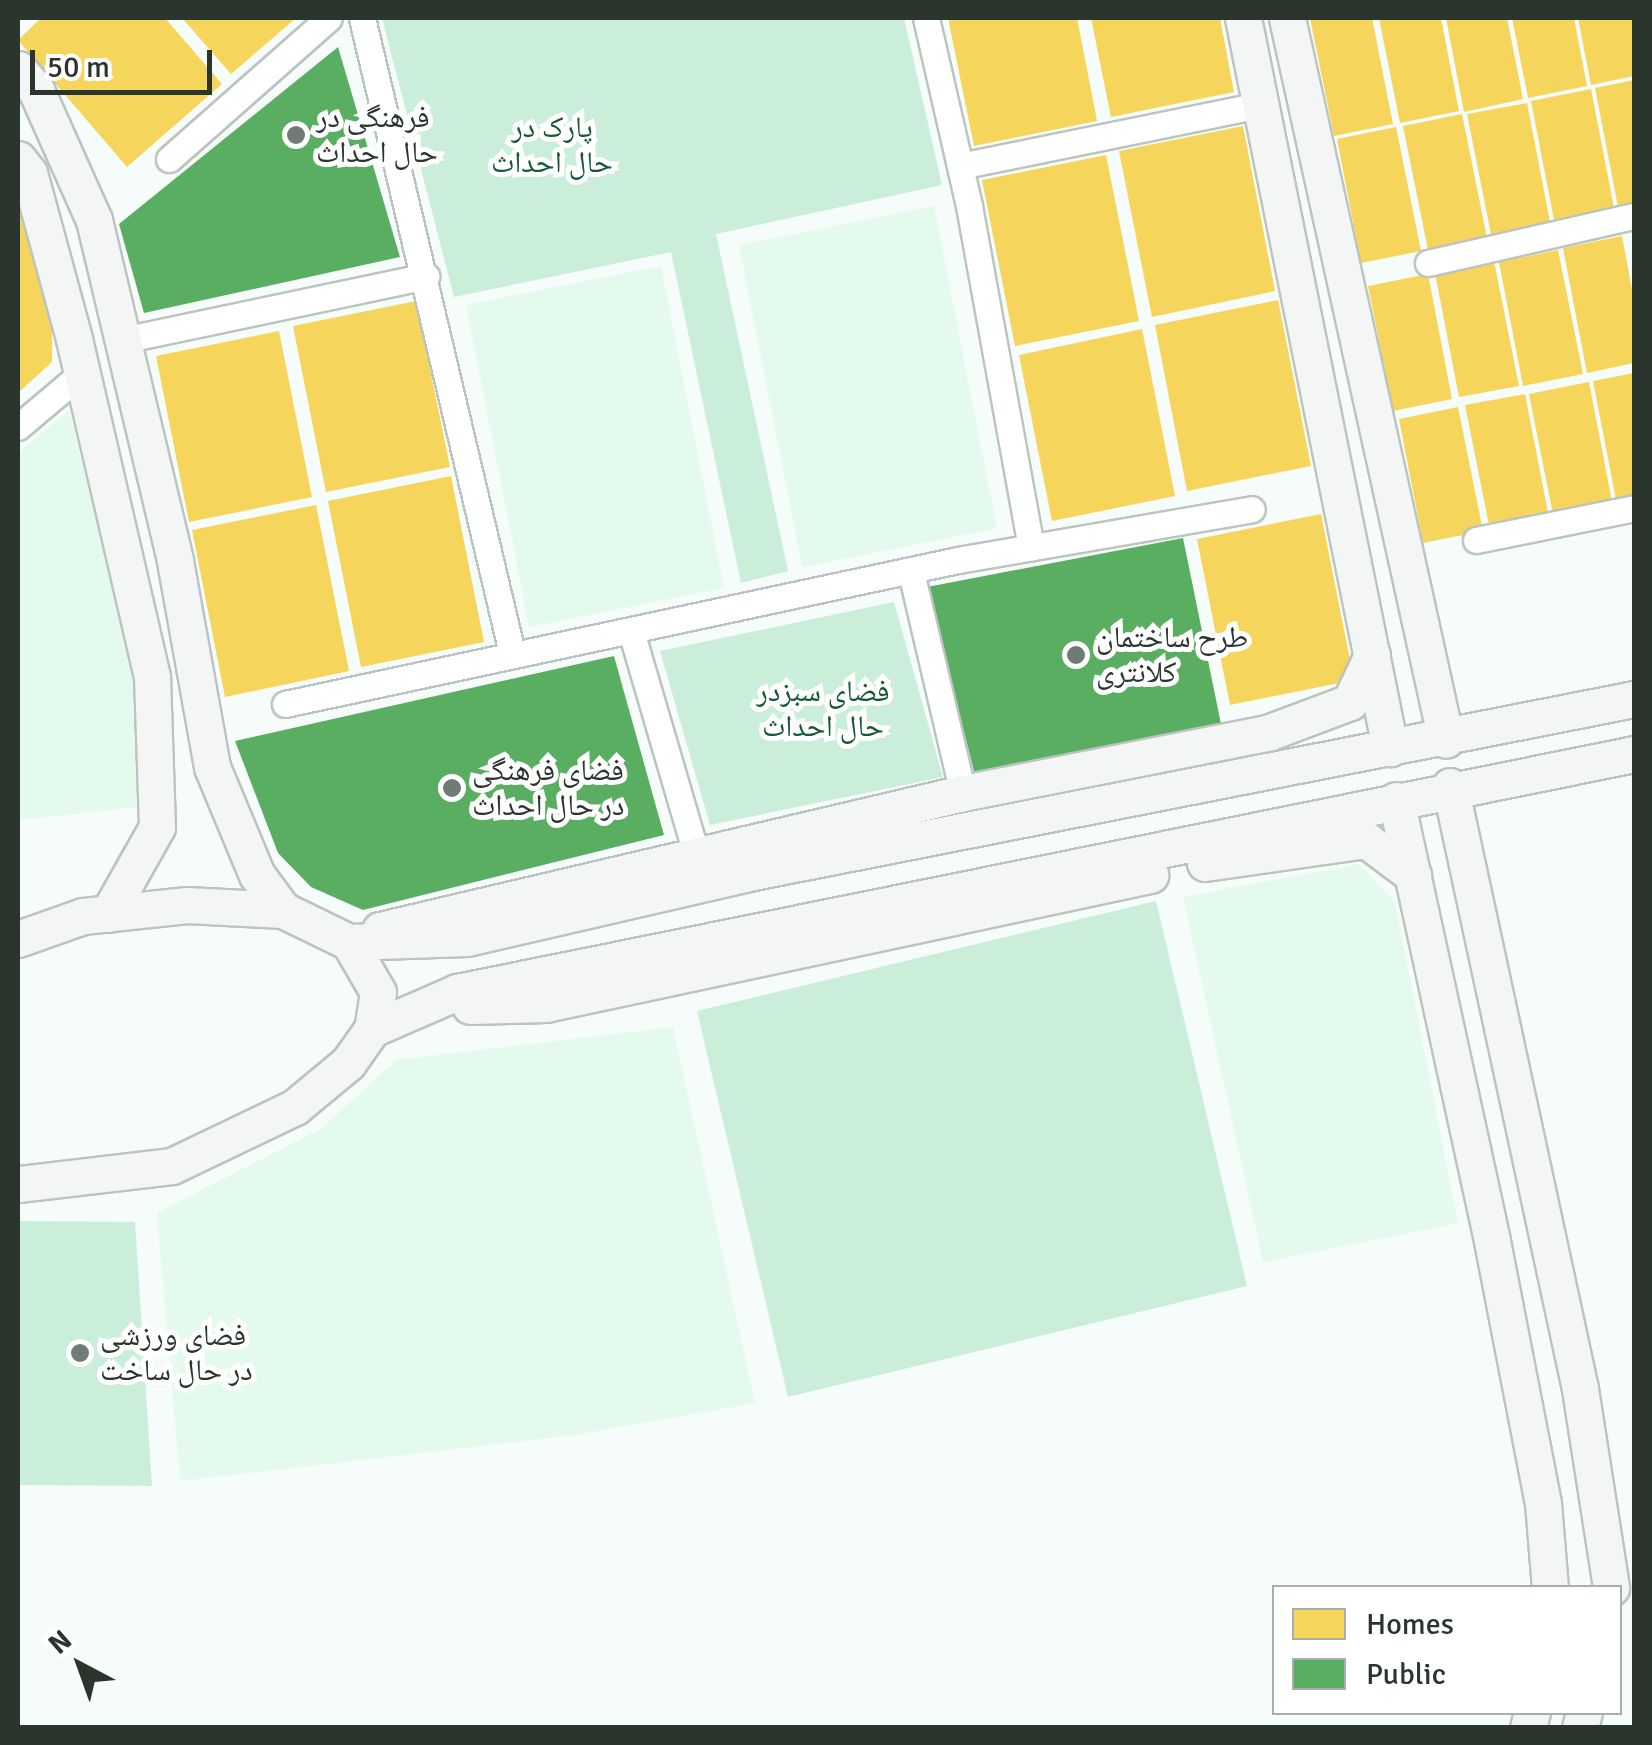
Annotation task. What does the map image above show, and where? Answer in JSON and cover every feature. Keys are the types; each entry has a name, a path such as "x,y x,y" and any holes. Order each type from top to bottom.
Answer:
{"street":[{"path":"170,159 329,18"},
{"path":"362,18 426,276 512,654"},
{"path":"926,18 960,166 1031,547"},
{"path":"1243,18 1390,748"},
{"path":"1286,18 1446,740"},
{"path":"18,69 36,90 94,220 175,561 212,767 257,875 283,910"},
{"path":"960,166 1261,105"},
{"path":"18,159 29,173 82,373 152,676 158,827 108,914"},
{"path":"1428,263 1634,216"},
{"path":"123,340 426,276"},
{"path":"18,427 82,373"},
{"path":"285,704 1031,547 1252,508"},
{"path":"1476,540 1634,508"},
{"path":"911,572 963,794"},
{"path":"631,632 696,854"},
{"path":"349,942 409,919 963,794 1270,732 1350,702 1372,655"},
{"path":"18,939 108,914 187,905 283,910 349,942 467,938 753,872 1446,740 1634,699"},
{"path":"1164,753 1204,784"},
{"path":"372,1029 456,992 1450,786 1634,754"},
{"path":"1450,786 1580,1389 1611,1585"},
{"path":"1396,800 1528,1428 1550,1585"},
{"path":"414,1008 546,1004 1258,854 1366,840 1412,874"},
{"path":"18,1184 44,1186 172,1166 295,1107 348,1063 372,1029 378,992 349,942"}],"shaded area":[{"path":"934,206 997,528 802,567 739,245"},
{"path":"661,266 724,588 529,627 466,305"},
{"path":"69,410 137,689 138,807 18,820 18,453"},
{"path":"1359,864 1395,902 1458,1223 1263,1262 1183,897"},
{"path":"673,1027 755,1403 575,1435 180,1481 157,1213 322,1128 396,1060"}],"green space":[{"name":"پارک در حال احداث","path":"382,18 904,18 942,185 716,234 788,571 741,583 671,252 454,297"},
{"name":"فضای سبزدر حال احداث","path":"894,602 943,777 710,825 660,651"},
{"path":"1156,901 1247,1286 788,1397 697,1011"},
{"name":"فضای ورزشی در حال ساخت","path":"18,1221 135,1222 152,1486 18,1485"}],"building: Homes":[{"path":"41,18 165,18 222,84 127,167 18,40"},
{"path":"182,18 296,18 231,74"},
{"path":"948,18 1077,18 1097,121 974,146"},
{"path":"1091,18 1220,18 1234,92 1111,117"},
{"path":"1310,18 1372,18 1393,124 1334,136"},
{"path":"1379,18 1441,18 1459,111 1400,123"},
{"path":"1446,18 1507,18 1523,99 1464,112"},
{"path":"1512,18 1574,18 1587,86 1528,98"},
{"path":"1578,18 1634,18 1634,76 1591,85"},
{"path":"1634,80 1634,209 1619,212 1595,88"},
{"path":"1591,89 1615,213 1555,225 1531,101"},
{"path":"1527,103 1551,227 1492,239 1467,114"},
{"path":"1462,114 1487,238 1428,250 1403,126"},
{"path":"1243,126 1275,291 1152,317 1119,151"},
{"path":"1396,127 1421,251 1361,263 1337,139"},
{"path":"1106,155 1139,321 1015,346 982,180"},
{"path":"18,197 52,321 52,362 18,393"},
{"path":"1622,236 1634,300 1634,363 1587,373 1563,248"},
{"path":"1558,250 1583,374 1523,386 1499,262"},
{"path":"1494,261 1519,386 1459,397 1435,273"},
{"path":"1428,274 1452,399 1393,411 1368,286"},
{"path":"1278,300 1311,466 1187,491 1155,325"},
{"path":"416,301 450,467 326,492 293,326"},
{"path":"1142,329 1175,496 1052,521 1019,355"},
{"path":"279,331 312,497 189,522 156,356"},
{"path":"1634,373 1634,501 1617,505 1593,381"},
{"path":"1589,382 1613,507 1554,519 1529,394"},
{"path":"1525,394 1549,518 1490,530 1465,405"},
{"path":"1458,407 1483,531 1423,543 1399,419"},
{"path":"451,476 484,642 361,667 328,501"},
{"path":"316,505 349,671 225,697 192,530"},
{"path":"1321,514 1354,680 1230,705 1197,539"}],"building: Public":[{"name":"فرهنگی در حال احداث","path":"338,47 400,257 144,313 119,224"},
{"name":"طرح ساختمان کلانتری","path":"1183,538 1221,724 975,775 927,587"},
{"name":"فضای فرهنگی در حال احداث","path":"614,656 664,835 363,910 311,887 278,853 235,741"}],"place":[{"name":"فرهنگی در حال احداث","path":"296,135"},
{"name":"طرح ساختمان کلانتری","path":"1076,655"},
{"name":"فضای فرهنگی در حال احداث","path":"452,788"},
{"name":"فضای ورزشی در حال ساخت","path":"80,1353"}]}
